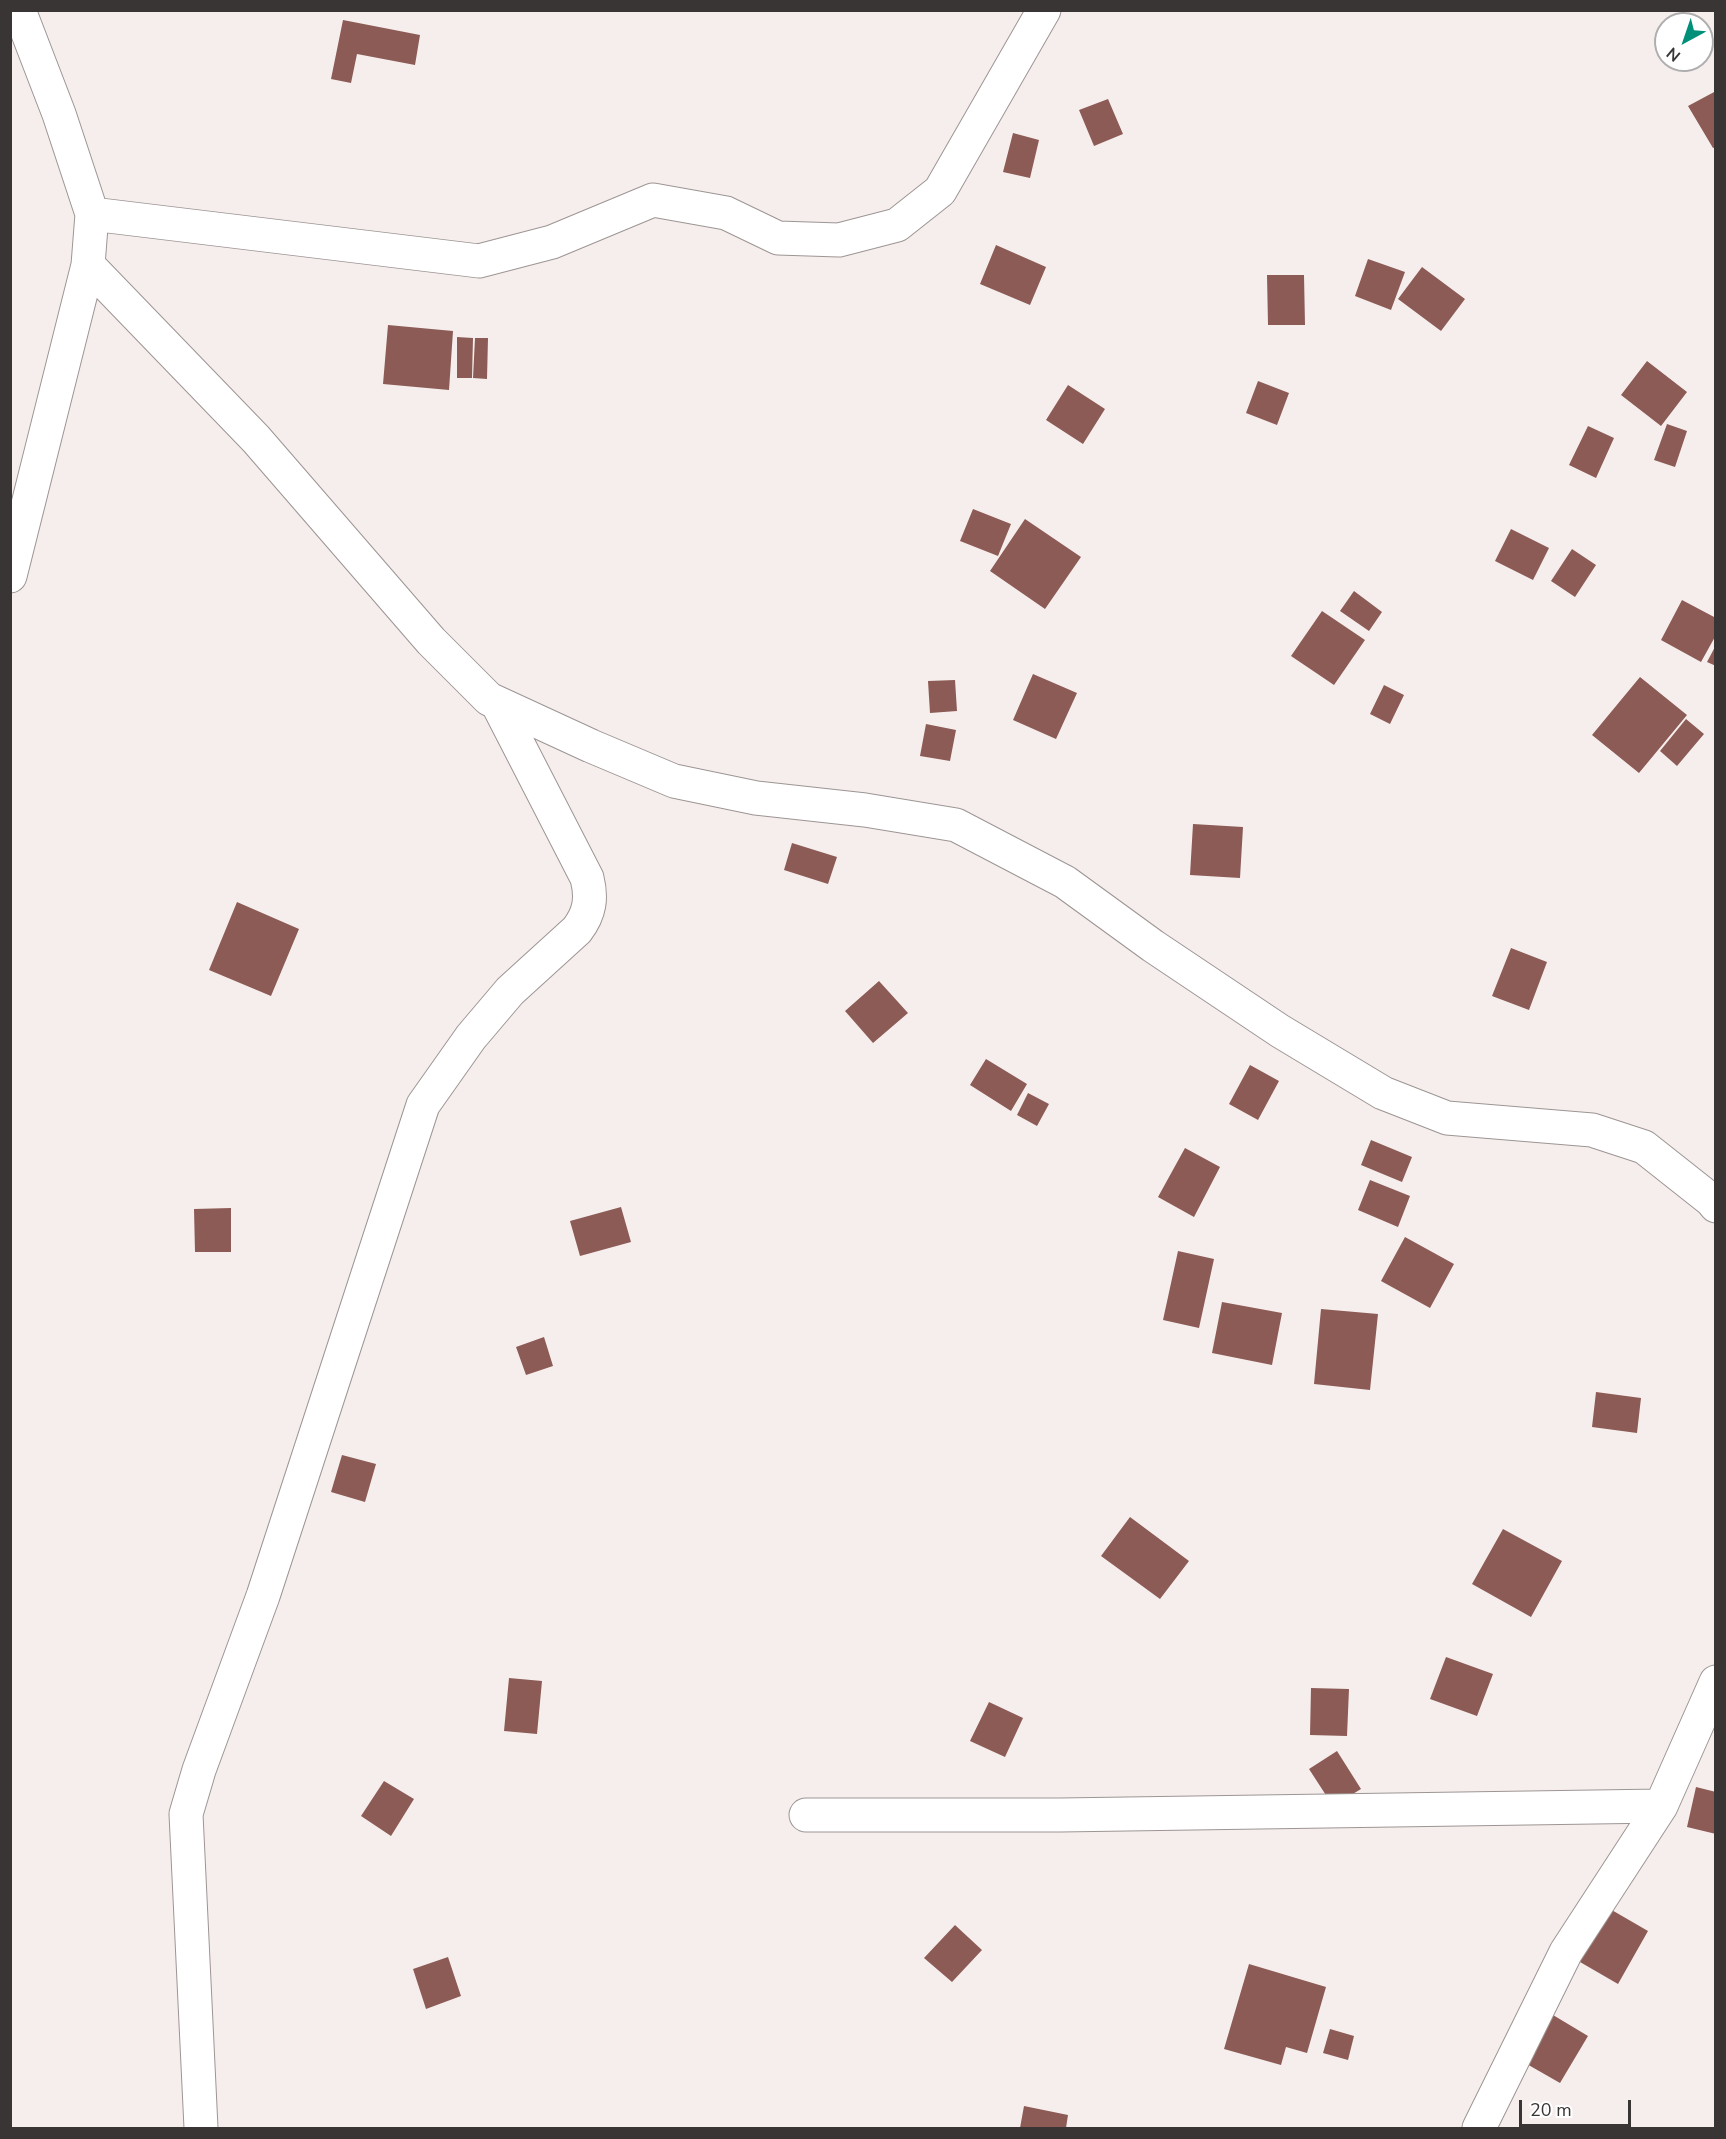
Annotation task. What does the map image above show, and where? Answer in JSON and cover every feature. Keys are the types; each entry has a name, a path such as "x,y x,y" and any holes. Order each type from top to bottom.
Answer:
{"street":[{"path":"10,576 88,265 92,214 59,114 19,10"},
{"path":"92,214 479,261 552,242 653,200 726,213 778,238 839,240 897,225 940,191 1044,10"},
{"path":"88,265 256,439 431,641 489,699 674,781 756,798 865,810 956,825 1065,882 1153,946 1271,1024 1383,1093 1448,1118 1592,1131 1644,1147 1714,1198"},
{"path":"201,2128 186,1814 199,1770 263,1596 423,1105 490,1014 510,991 577,930 585,919 590,905 591,892 587,878 497,703"},
{"path":"1479,2128 1566,1952 1661,1806 1716,1682"},
{"path":"806,1815 1060,1815 1661,1806"}],"building":[{"path":"343,20 420,35 415,65 357,54 351,83 331,79"},
{"path":"1716,91 1716,147 1713,148 1688,106"},
{"path":"1108,99 1123,134 1094,146 1079,110"},
{"path":"1013,133 1039,140 1030,178 1003,172"},
{"path":"996,245 1046,267 1030,305 980,284"},
{"path":"1368,259 1405,272 1391,310 1355,296"},
{"path":"1422,267 1465,299 1441,331 1398,299"},
{"path":"1267,275 1304,275 1305,325 1268,325"},
{"path":"388,325 453,331 449,390 383,384"},
{"path":"457,337 473,338 472,378 457,378"},
{"path":"475,338 488,338 487,379 473,378"},
{"path":"1647,361 1687,392 1661,426 1621,395"},
{"path":"1258,381 1289,393 1277,425 1246,413"},
{"path":"1068,385 1105,409 1083,444 1046,420"},
{"path":"1667,424 1687,431 1675,467 1654,460"},
{"path":"1588,426 1614,438 1596,478 1569,465"},
{"path":"973,509 1011,524 998,556 960,541"},
{"path":"1025,519 1081,557 1045,609 990,571"},
{"path":"1511,529 1549,548 1533,580 1495,561"},
{"path":"1572,549 1596,565 1575,597 1551,581"},
{"path":"1354,591 1382,612 1369,631 1340,611"},
{"path":"1682,600 1716,618 1716,635 1701,662 1661,640"},
{"path":"1322,611 1365,640 1334,685 1291,656"},
{"path":"1716,645 1716,666 1707,662"},
{"path":"1033,674 1077,693 1056,739 1013,720"},
{"path":"1640,677 1687,715 1639,773 1592,735"},
{"path":"955,680 957,711 930,713 928,681"},
{"path":"1384,685 1404,695 1390,724 1370,714"},
{"path":"1686,719 1704,734 1677,766 1660,751"},
{"path":"926,724 956,730 950,761 920,756"},
{"path":"1193,824 1243,827 1240,878 1190,875"},
{"path":"792,843 837,857 828,884 784,870"},
{"path":"237,902 299,929 271,996 209,970"},
{"path":"1511,948 1547,962 1529,1010 1492,996"},
{"path":"879,981 908,1013 873,1043 845,1011"},
{"path":"986,1059 1027,1084 1011,1111 970,1085"},
{"path":"1250,1065 1279,1081 1258,1120 1229,1104"},
{"path":"1028,1093 1049,1104 1037,1126 1017,1115"},
{"path":"1371,1140 1412,1157 1402,1182 1361,1165"},
{"path":"1185,1148 1220,1167 1194,1217 1158,1197"},
{"path":"1370,1180 1410,1196 1398,1227 1358,1210"},
{"path":"621,1207 631,1242 580,1256 570,1221"},
{"path":"231,1208 231,1252 195,1252 194,1209"},
{"path":"1405,1237 1454,1264 1430,1308 1381,1281"},
{"path":"1178,1251 1214,1259 1199,1328 1163,1320"},
{"path":"1222,1302 1282,1313 1272,1365 1212,1353"},
{"path":"1321,1309 1378,1314 1370,1390 1314,1384"},
{"path":"544,1337 553,1366 526,1375 516,1347"},
{"path":"1596,1392 1641,1398 1637,1433 1592,1427"},
{"path":"342,1455 376,1464 365,1502 331,1492"},
{"path":"1130,1517 1189,1561 1160,1599 1101,1556"},
{"path":"1503,1529 1562,1561 1531,1617 1472,1584"},
{"path":"1446,1657 1493,1674 1477,1716 1430,1699"},
{"path":"509,1678 542,1681 537,1734 504,1731"},
{"path":"1311,1688 1349,1689 1347,1736 1310,1735"},
{"path":"989,1702 1023,1718 1005,1757 970,1741"},
{"path":"1337,1751 1361,1789 1333,1806 1309,1769"},
{"path":"384,1781 414,1799 391,1836 361,1816"},
{"path":"1696,1787 1716,1792 1716,1834 1687,1827"},
{"path":"1610,1909 1648,1931 1618,1984 1580,1962"},
{"path":"955,1925 982,1950 952,1982 924,1958"},
{"path":"448,1957 461,1996 426,2009 413,1969"},
{"path":"1249,1964 1326,1987 1307,2053 1286,2047 1281,2065 1224,2049"},
{"path":"1553,2015 1588,2036 1560,2083 1525,2063"},
{"path":"1330,2029 1354,2036 1348,2060 1323,2053"},
{"path":"1024,2106 1068,2115 1066,2128 1020,2128"}]}
